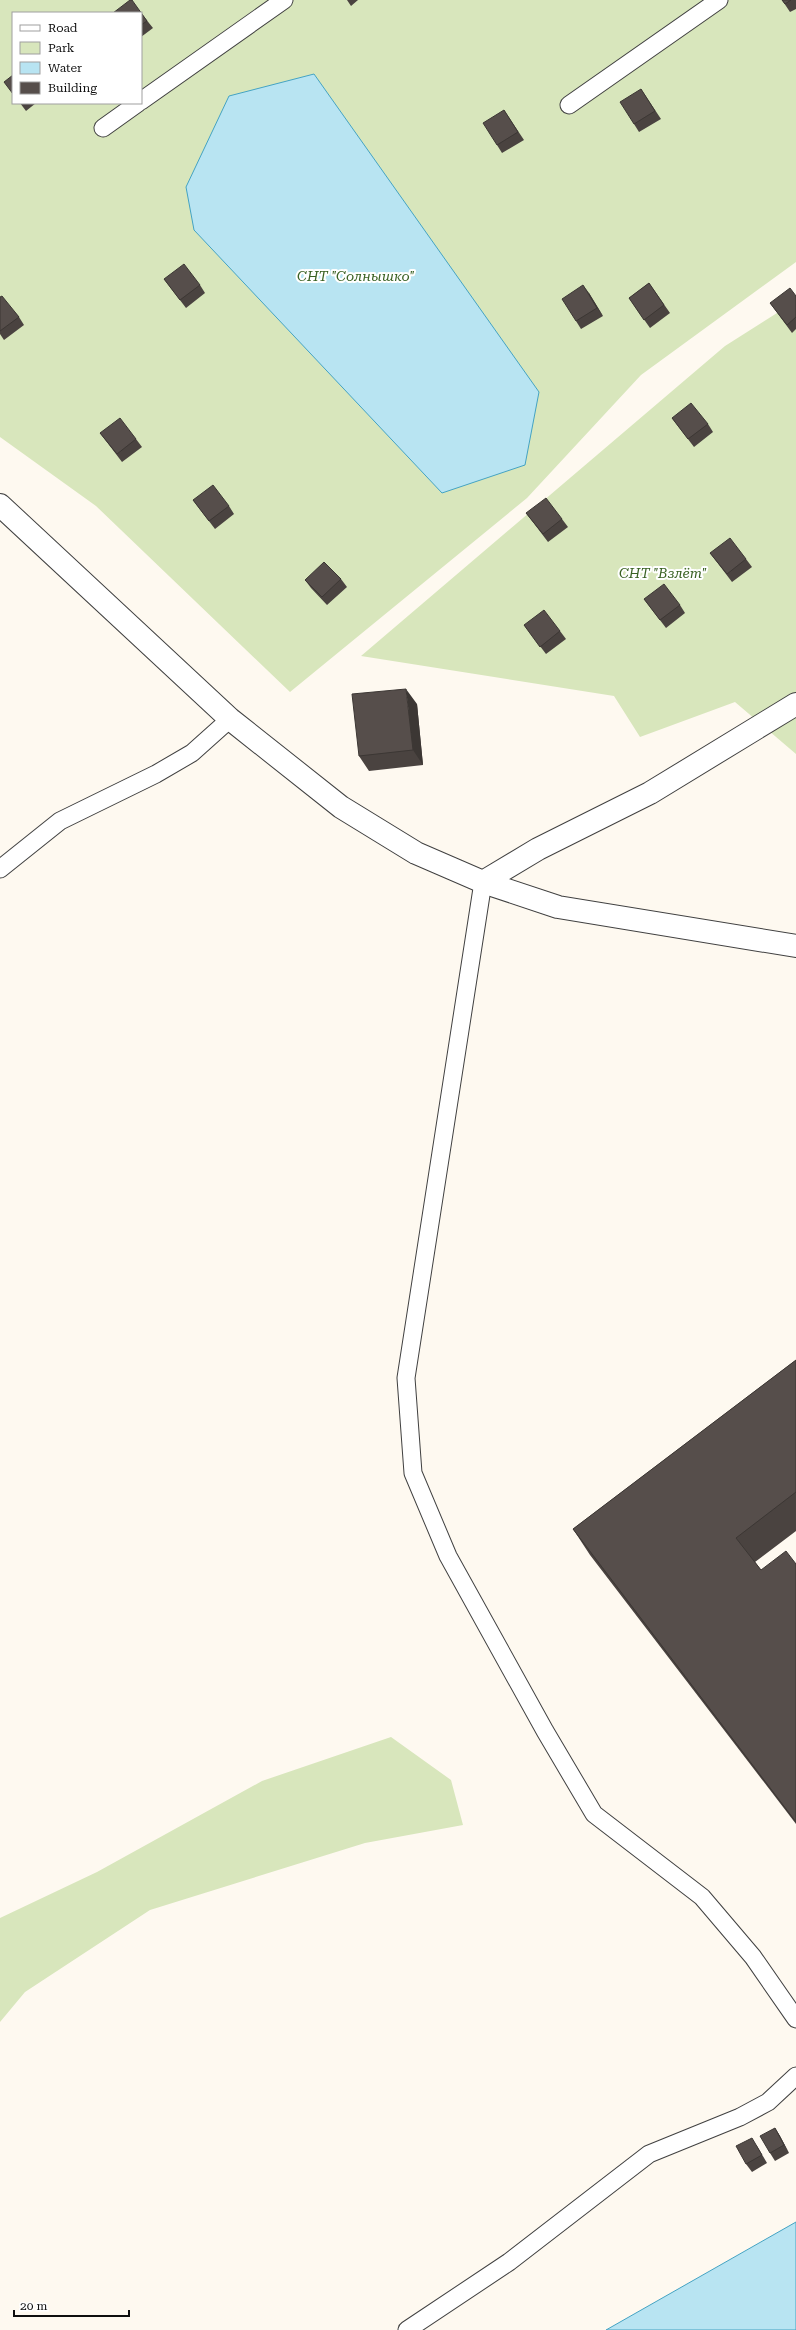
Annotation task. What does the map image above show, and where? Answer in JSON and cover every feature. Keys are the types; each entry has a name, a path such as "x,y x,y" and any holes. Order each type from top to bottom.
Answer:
{"street":[{"path":"0,505 230,719 341,807 416,853 483,882 558,907 796,946"},
{"path":"483,882 538,849 650,793 796,704"}],"lane":[{"path":"142,100 284,0"},
{"path":"569,105 719,0"},
{"path":"103,128 137,104"},
{"path":"0,868 60,821 156,774 192,753 230,719"},
{"path":"483,882 406,1378 413,1473 448,1556 545,1731 594,1814 702,1897 753,1958 796,2018"},
{"path":"407,2330 509,2262 649,2154 740,2117 768,2102 796,2076"}],"green space":[{"name":"СНТ \"Солнышко\"","path":"0,0 796,0 796,262 641,375 527,498 290,692 96,506 0,437"},
{"name":"СНТ \"Взлёт\"","path":"796,301 796,754 735,702 640,737 614,696 361,656 725,346"},
{"path":"391,1737 451,1780 463,1825 365,1843 150,1910 25,1992 0,2022 0,1918 97,1872 262,1781"}],"water":[{"path":"314,74 539,392 525,465 442,493 194,230 186,187 229,96"},
{"path":"796,2222 796,2330 606,2330"}],"building":[{"path":"132,0 141,12 114,12"},
{"path":"782,0 791,0 785,4"},
{"path":"142,14 147,21 142,24"},
{"path":"12,76 12,93 4,82"},
{"path":"641,89 655,111 634,124 620,102"},
{"path":"504,110 518,132 497,145 483,123"},
{"path":"184,264 200,285 180,300 164,279"},
{"path":"649,283 664,305 644,320 629,298"},
{"path":"583,285 597,308 576,321 562,299"},
{"path":"790,288 796,296 796,317 787,325 770,303"},
{"path":"2,296 19,317 0,331 0,297"},
{"path":"691,403 708,424 688,439 672,418"},
{"path":"120,418 136,439 117,454 100,433"},
{"path":"213,485 229,506 209,521 193,500"},
{"path":"546,498 562,519 543,534 526,513"},
{"path":"730,538 746,559 727,574 710,553"},
{"path":"324,562 341,579 322,597 305,580"},
{"path":"664,584 680,605 660,620 644,599"},
{"path":"544,610 560,631 540,647 524,625"},
{"path":"406,689 413,750 359,756 352,694"},
{"path":"796,1360 796,1492 736,1538 761,1570 786,1551 796,1564 796,1822 573,1529"},
{"path":"775,2128 784,2145 770,2153 760,2136"},
{"path":"752,2138 762,2155 746,2164 736,2146"}]}
